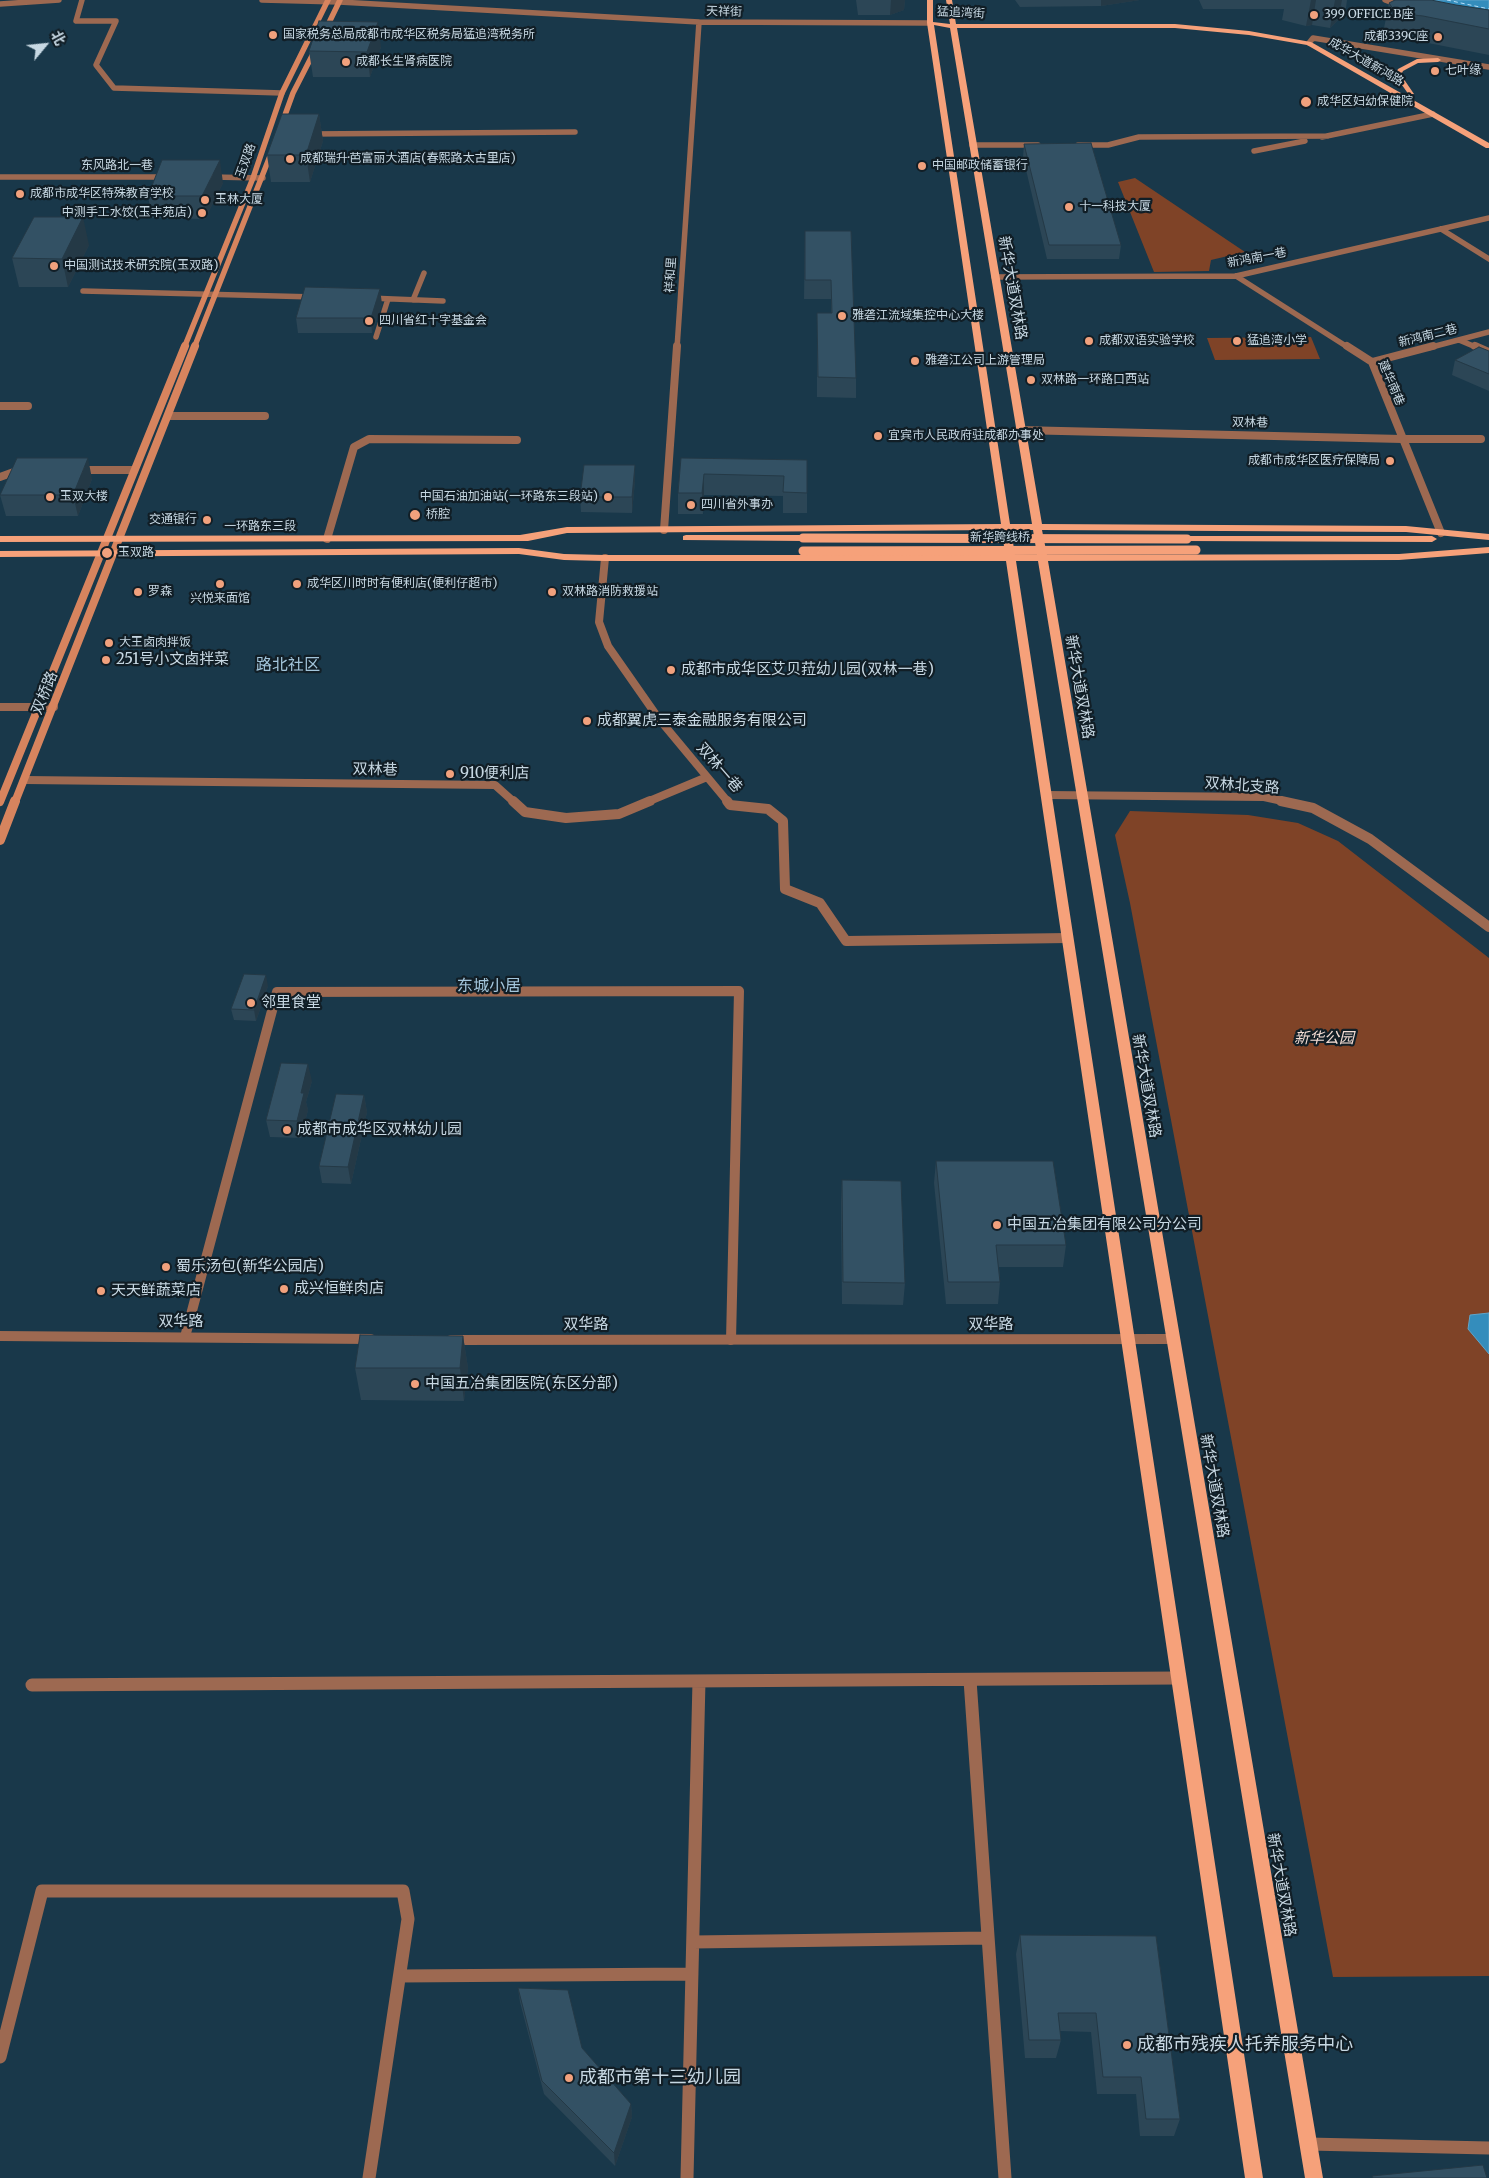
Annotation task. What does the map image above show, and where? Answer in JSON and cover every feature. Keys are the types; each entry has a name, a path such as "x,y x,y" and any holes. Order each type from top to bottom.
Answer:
{"main road":[{"path":"930,0 930,23 1254,2178"},
{"name":"新华大道双林路","path":"948,0 1314,2178"},
{"name":"玉双路","path":"100,555 253,178 282,93 328,1"},
{"path":"278,134 293,93 340,1"},
{"name":"猛追湾街","path":"930,23 1175,26 1311,40"},
{"name":"成华大道新鸿路","path":"1311,40 1324,45 1489,138"},
{"name":"成华大道新鸿路","path":"1311,40 1489,146"},
{"path":"1411,94 1398,75 1400,70 1417,61 1438,60"},
{"name":"玉双路","path":"114,555 263,178 275,143"},
{"path":"520,538 567,530 1006,527 1406,529 1489,538"},
{"name":"一环路东三段","path":"0,539 520,538"},
{"name":"新华跨线桥","path":"520,538 1489,538"},
{"path":"519,552 564,557 605,558 1041,558 1400,557 1489,550"},
{"name":"新华跨线桥","path":"519,552 1489,550"},
{"name":"一环路东三段","path":"0,554 519,552"},
{"name":"双桥路","path":"0,802 100,555"},
{"name":"双桥路","path":"0,840 114,555"}],"street":[{"path":"0,4 59,0"},
{"path":"82,0 76,22 116,22 96,65 114,88 282,93"},
{"name":"天祥街","path":"262,0 340,1 699,22 930,23"},
{"path":"1385,0 1404,7"},
{"name":"祥和里","path":"664,530 699,22"},
{"name":"猛追湾街","path":"1311,40 1489,67"},
{"name":"猛追湾街","path":"1324,45 1359,47"},
{"path":"1254,151 1434,114"},
{"path":"298,134 575,132"},
{"path":"1069,145 1108,145 1139,137 1328,136"},
{"path":"972,145 1050,145"},
{"name":"东风路北一巷","path":"0,177 175,177"},
{"path":"204,177 263,178"},
{"name":"新鸿南一巷","path":"994,277 1236,276 1489,218"},
{"path":"1441,229 1489,259"},
{"path":"412,300 424,273"},
{"name":"建华南巷","path":"1236,276 1372,362 1441,533"},
{"path":"83,291 322,297"},
{"path":"360,298 443,300"},
{"path":"376,338 388,299"},
{"name":"新鸿南二巷","path":"1372,362 1489,332"},
{"path":"1459,340 1489,352"},
{"path":"0,406 28,406"},
{"path":"169,416 265,416"},
{"name":"双林巷","path":"1020,430 1402,439 1481,438"},
{"path":"327,539 354,447 368,439 517,440"},
{"path":"0,477 18,469 28,470"},
{"path":"66,470 134,470"},
{"name":"双林一巷","path":"605,558 599,622 608,646 659,719 730,805 768,809 783,821 785,889 820,903 846,941 1068,938"},
{"path":"0,707 54,707"},
{"name":"双林巷","path":"25,780 495,785 525,812 566,818 619,814 707,776"},
{"name":"双林北支路","path":"1046,795 1264,798 1313,808 1370,839 1489,927"},
{"path":"185,1337 277,992 739,991 731,1340"},
{"name":"双华路","path":"0,1336 384,1339"},
{"name":"双华路","path":"443,1340 1172,1339"},
{"path":"32,1685 1179,1678"},
{"path":"970,1680 1005,2178"},
{"path":"687,2178 699,1681"},
{"path":"0,2057 42,1891 403,1891 408,1919 369,2178"},
{"path":"693,1942 988,1938"},
{"path":"400,1976 692,1974"},
{"path":"1308,2144 1489,2148"}],"green space":[{"path":"1135,178 1245,252 1211,260 1209,271 1154,272 1118,182"},
{"path":"1311,337 1320,359 1215,360 1207,338"},
{"name":"新华公园","path":"1130,811 1248,815 1298,823 1338,841 1489,958 1489,1976 1333,1977 1130,903 1115,835"}],"water":[{"path":"1395,0 1489,0 1489,23"},
{"path":"1489,1313 1489,1354 1468,1329 1470,1315"}],"building":[{"path":"1395,0 1431,0 1489,10 1489,29 1423,16 1396,13 1389,3"},
{"path":"319,21 378,22 367,52 309,51"},
{"path":"282,114 319,114 306,155 267,155"},
{"name":"十一科技大厦","path":"1091,143 1121,245 1049,245 1024,144"},
{"path":"162,160 220,160 202,196 148,196"},
{"path":"34,217 83,217 62,259 12,258"},
{"name":"雅砻江流域集控中心大楼","path":"805,231 851,231 856,378 818,377 817,313 832,313 831,280 805,280"},
{"path":"305,287 380,289 371,318 296,318"},
{"path":"1479,347 1489,351 1489,374 1455,360"},
{"path":"17,458 88,458 73,495 0,495"},
{"path":"681,458 807,460 807,493 783,492 784,476 704,474 702,493 678,493"},
{"path":"584,465 635,465 632,497 580,497"},
{"path":"244,974 266,975 254,1010 231,1009"},
{"path":"281,1063 308,1064 301,1093 304,1093 297,1121 266,1120"},
{"path":"336,1094 364,1095 348,1167 319,1166"},
{"name":"中国五冶集团有限公司分公司","path":"936,1161 1053,1161 1066,1245 996,1245 1000,1282 948,1282"},
{"path":"842,1180 901,1181 905,1283 843,1282"},
{"path":"360,1335 463,1336 460,1368 355,1368"},
{"name":"成都市残疾人托养服务中心","path":"1020,1935 1156,1936 1180,2119 1146,2119 1141,2077 1103,2077 1096,2013 1058,2013 1061,2040 1029,2040"},
{"name":"成都市第十三幼儿园","path":"518,1988 568,1990 582,2048 631,2104 614,2153 542,2081"},
{"path":"1483,2165 1487,2178 1373,2178 1372,2176"}],"ferry route":[{"path":"1447,0 1489,9"}],"place":[{"name":"399 OFFICE B座","path":"1314,15"},
{"name":"国家税务总局成都市成华区税务局猛追湾税务所","path":"273,35"},
{"name":"成都339C座","path":"1438,37"},
{"name":"成都长生肾病医院","path":"346,62"},
{"name":"七叶缘","path":"1435,71"},
{"name":"成华区妇幼保健院","path":"1306,102"},
{"name":"成都瑞升·芭富丽大酒店(春熙路太古里店)","path":"290,159"},
{"name":"中国邮政储蓄银行","path":"922,166"},
{"name":"成都市成华区特殊教育学校","path":"20,194"},
{"name":"玉林大厦","path":"205,200"},
{"name":"十一科技大厦","path":"1069,207"},
{"name":"中测手工水饺(玉丰苑店)","path":"202,213"},
{"name":"中国测试技术研究院(玉双路)","path":"54,266"},
{"name":"雅砻江流域集控中心大楼","path":"842,316"},
{"name":"四川省红十字基金会","path":"369,321"},
{"name":"成都双语实验学校","path":"1089,341"},
{"name":"猛追湾小学","path":"1237,341"},
{"name":"雅砻江公司上游管理局","path":"915,361"},
{"name":"双林路一环路口西站","path":"1031,380"},
{"name":"宜宾市人民政府驻成都办事处","path":"878,436"},
{"name":"成都市成华区医疗保障局","path":"1390,461"},
{"name":"玉双大楼","path":"50,497"},
{"name":"中国石油加油站(一环路东三段站)","path":"608,497"},
{"name":"四川省外事办","path":"691,505"},
{"name":"桥腔","path":"415,515"},
{"name":"交通银行","path":"207,520"},
{"name":"玉双路","path":"107,553"},
{"name":"兴悦来面馆","path":"220,584"},
{"name":"成华区川时时有便利店(便利仔超市)","path":"297,584"},
{"name":"罗森","path":"138,592"},
{"name":"双林路消防救援站","path":"552,592"},
{"name":"大王卤肉拌饭","path":"109,643"},
{"name":"251号小文卤拌菜","path":"106,660"},
{"name":"成都市成华区艾贝菈幼儿园(双林一巷)","path":"671,670"},
{"name":"成都翼虎三泰金融服务有限公司","path":"587,721"},
{"name":"910便利店","path":"450,774"},
{"name":"邻里食堂","path":"251,1003"},
{"name":"成都市成华区双林幼儿园","path":"287,1130"},
{"name":"中国五冶集团有限公司分公司","path":"997,1225"},
{"name":"蜀乐汤包(新华公园店)","path":"166,1267"},
{"name":"成兴恒鲜肉店","path":"284,1289"},
{"name":"天天鲜蔬菜店","path":"101,1291"},
{"name":"中国五冶集团医院(东区分部)","path":"415,1384"},
{"name":"成都市残疾人托养服务中心","path":"1127,2045"},
{"name":"成都市第十三幼儿园","path":"569,2078"}],"district":[{"name":"路北社区","path":"288,665"},
{"name":"东城小居","path":"489,986"}]}
